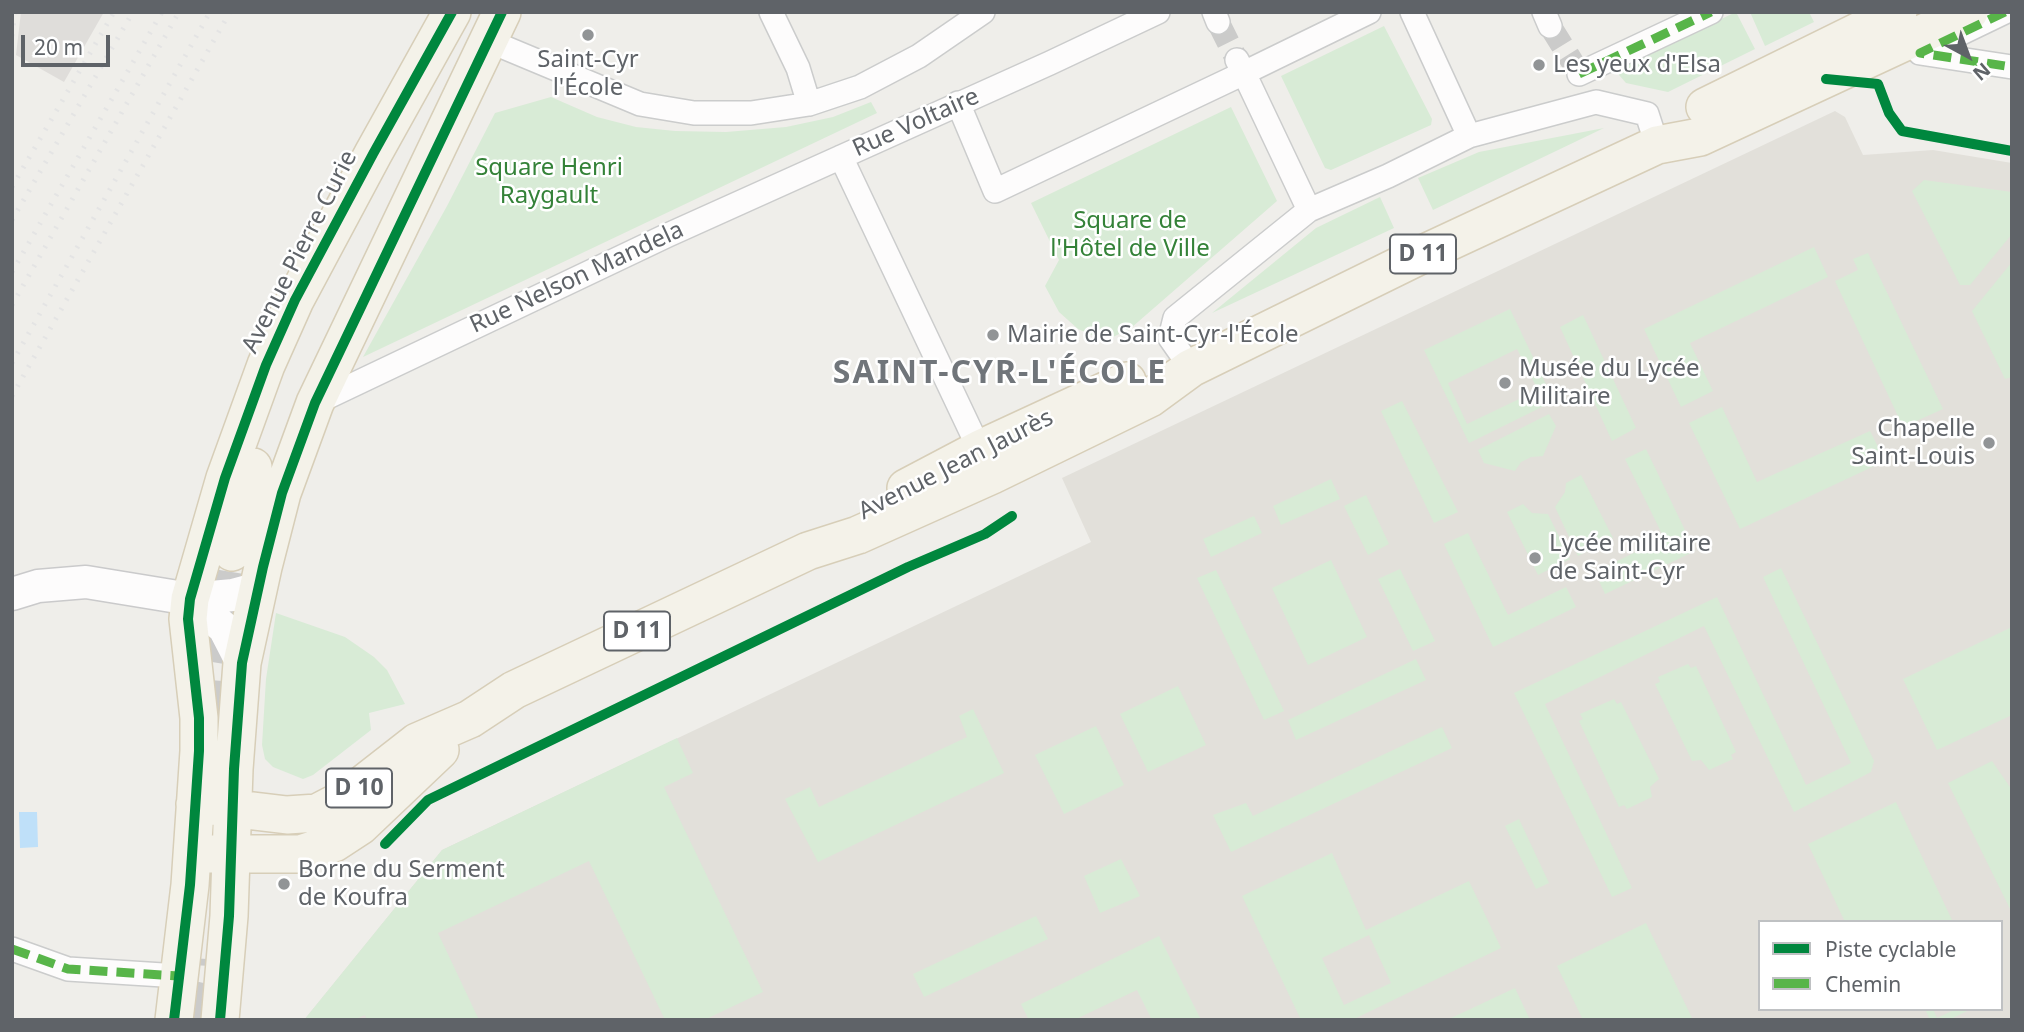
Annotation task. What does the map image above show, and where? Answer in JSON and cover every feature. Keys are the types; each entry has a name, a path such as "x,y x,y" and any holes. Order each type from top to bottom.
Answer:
{"main road":[{"name":"Avenue Pierre Curie","path":"174,1020 192,853 199,718 188,619 190,599 242,426 295,300 345,229 452,12"},
{"name":"Avenue Jean Jaurès","path":"1657,145 1695,112 1898,12"},
{"name":"Avenue Jean Jaurès","path":"470,719 514,690 808,551 847,521 986,462 1150,398 1191,368 1425,253 1657,145 1700,137 1969,12"},
{"path":"220,1020 232,855 251,474 276,402 345,229 489,20"},
{"path":"245,566 282,494 315,403 489,20"},
{"path":"245,566 264,477 289,408 445,96 489,20"},
{"name":"D 10","path":"234,810 287,815 317,813 344,799 417,742 470,719"},
{"name":"D 10","path":"232,855 300,854 334,843 360,826 470,719"},
{"path":"195,804 234,810"},
{"path":"192,853 232,855"}],"street":[{"path":"771,12 798,68 809,104"},
{"path":"489,20 640,104 694,113 751,113 809,104 860,87 919,56 983,12"},
{"name":"Rue Voltaire","path":"986,462 841,156 1158,12"},
{"path":"958,103 995,191 1241,66 1369,12"},
{"path":"1412,12 1469,136"},
{"path":"1596,102 1576,68 1711,12"},
{"path":"2006,12 1920,53 2012,67"},
{"path":"1241,66 1310,210"},
{"path":"1191,368 1170,338 1175,318 1310,210 1469,136 1596,102 1647,114 1657,145"},
{"name":"Rue Nelson Mandela","path":"315,403 841,156"},
{"path":"12,594 38,586 86,582 190,599 233,595 245,566"},
{"path":"190,599 224,628 242,663"},
{"path":"12,949 68,969 179,976"}],"shaded area":[{"path":"21,12 104,12 64,82 16,55"},
{"name":"Lycée militaire de Saint-Cyr","path":"1835,111 1845,117 1863,155 1933,150 2012,163 2012,1020 304,1020 442,850 1091,542 1062,478"}],"green space":[{"path":"1736,12 1755,49 1668,92 1626,83 1619,75 1618,68"},
{"path":"1750,12 1809,12 1814,22 1765,46"},
{"path":"1384,26 1432,119 1431,125 1331,170 1325,168 1281,76"},
{"name":"Square Henri Raygault","path":"551,97 597,117 636,127 675,131 726,132 786,127 833,117 871,102 877,113 363,357 495,113"},
{"name":"Square de l'Hôtel de Ville","path":"1231,107 1277,201 1131,328 1113,337 1099,338 1078,329 1059,312 1045,286 1059,260 1031,203"},
{"path":"1604,128 1433,210 1418,178 1479,152"},
{"path":"1924,180 2012,192 2012,234 1970,285 1960,285 1912,191"},
{"path":"1380,197 1394,228 1212,313 1316,228"},
{"path":"1814,247 1828,277 1690,343 1713,391 1681,407 1644,329"},
{"path":"1868,253 1943,409 1903,427 1835,281 1858,270 1853,259"},
{"path":"2012,262 2012,377 2005,379 1972,311"},
{"path":"1510,309 1554,401 1469,443 1424,350","holes":["1517,349 1538,390 1467,424 1448,383"]},
{"path":"1583,315 1636,428 1612,441 1560,327"},
{"path":"1402,401 1458,512 1434,523 1381,411"},
{"path":"1722,407 1757,482 1870,431 1885,461 1740,529 1689,423"},
{"path":"1549,414 1556,426 1543,456 1531,457 1521,462 1515,471 1484,463 1478,450"},
{"path":"1646,449 1695,551 1605,594 1595,572 1664,538 1625,459"},
{"path":"1581,475 1613,538 1578,556 1555,507 1565,492 1566,483"},
{"path":"1331,479 1340,499 1281,525 1273,506"},
{"path":"1366,495 1389,544 1368,555 1344,506"},
{"path":"1523,504 1532,513 1548,514 1570,559 1538,575 1507,512"},
{"path":"1254,516 1262,533 1211,557 1203,539"},
{"path":"1468,533 1508,615 1566,587 1576,607 1493,647 1444,544"},
{"path":"1331,560 1367,637 1308,665 1272,588"},
{"path":"1781,568 1874,761 1871,772 1794,812 1704,626 1545,704 1632,888 1612,897 1514,693 1717,597 1806,785 1851,763 1763,577"},
{"path":"1400,569 1435,641 1413,651 1378,579"},
{"path":"1216,570 1284,711 1264,720 1197,578"},
{"path":"276,613 345,637 374,657 387,670 405,704 369,713 371,730 313,775 303,779 273,767 265,759 262,745 266,679"},
{"path":"2012,627 2012,715 1937,750 1903,679"},
{"path":"1416,659 1426,680 1296,740 1288,720"},
{"path":"1688,664 1691,668 1696,666 1736,752 1731,755 1733,759 1709,770 1701,760 1692,761 1655,684 1660,682 1658,677"},
{"path":"1178,686 1206,745 1148,772 1120,714"},
{"path":"1614,699 1617,704 1621,702 1659,779 1650,787 1652,797 1627,809 1624,805 1619,807 1579,721 1583,719 1580,714"},
{"path":"973,709 1004,773 818,862 785,799 810,787 819,807 967,737 959,716"},
{"path":"1096,726 1124,785 1064,814 1035,755"},
{"path":"1442,727 1452,748 1231,852 1213,815 1246,803 1253,816"},
{"path":"677,738 693,773 664,787 763,992 704,1020 665,1020 589,861 438,933 479,1020 367,1020 365,1015 353,1020 304,1020 442,850"},
{"path":"1992,761 2012,790 2012,913 1948,783"},
{"path":"1896,802 1952,920 1844,920 1808,844"},
{"path":"1519,819 1549,883 1536,889 1505,826"},
{"path":"1332,853 1366,930 1469,881 1501,948 1352,1020 1301,1020 1242,896","holes":["1369,935 1391,983 1344,1005 1322,958"]},
{"path":"1121,859 1140,896 1100,913 1084,876"},
{"path":"1036,916 1048,939 924,997 913,974"},
{"path":"1646,923 1693,1020 1583,1020 1557,966"},
{"path":"1159,936 1201,1020 1152,1020 1137,990 1074,1020 1029,1020 1021,1004"},
{"path":"1515,988 1530,1020 1447,1020"},
{"path":"1926,1011 1934,1011 1937,1018 1952,1011 1967,1011 1949,1020 1930,1020"}],"water":[{"path":"19,812 37,812 38,847 20,848"}],"tunnel":[{"path":"1218,22 1237,60"},
{"path":"1550,26 1573,63"},
{"path":"208,717 211,678 232,552"},
{"path":"200,1020 208,983 209,959"}],"railway":[{"path":"12,36 15,12"},
{"path":"12,187 114,12"},
{"path":"12,220 133,12"},
{"path":"12,272 162,12"},
{"path":"12,305 179,12"},
{"path":"12,363 210,12"},
{"path":"12,396 230,12"}],"marked path":[{"path":"1579,74 1711,12"},
{"path":"2005,12 1920,53 2012,67"},
{"path":"12,949 68,969 179,976"}],"cycle path":[{"path":"174,1020 190,885 199,751 199,718 188,619 190,599 225,478 266,365 295,300 452,12"},
{"path":"220,1020 229,916 234,769 242,663 282,493 315,403 502,12"},
{"path":"1826,79 1878,84 1889,113 1902,131 2012,151"},
{"path":"385,844 428,800 908,567 985,534 1012,516"}],"place":[{"name":"Saint-Cyr l'École","path":"588,35"},
{"name":"Les yeux d'Elsa","path":"1539,65"},
{"name":"Mairie de Saint-Cyr-l'École","path":"993,335"},
{"name":"Musée du Lycée Militaire","path":"1505,383"},
{"name":"Chapelle Saint-Louis","path":"1989,443"},
{"name":"Lycée militaire de Saint-Cyr","path":"1535,558"},
{"name":"Borne du Serment de Koufra","path":"284,884"}],"district":[{"name":"SAINT-CYR-L'ÉCOLE","path":"1000,374"}]}
